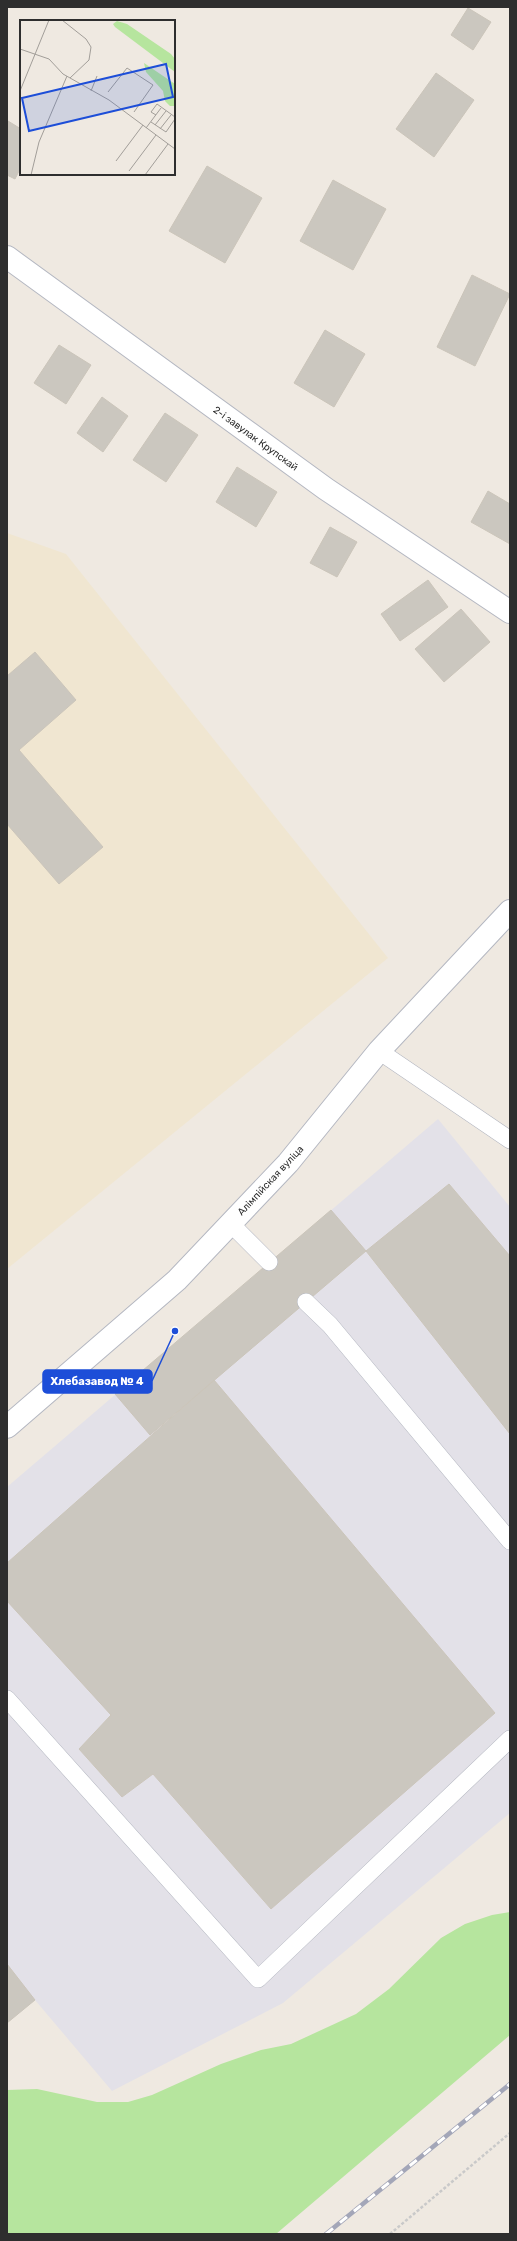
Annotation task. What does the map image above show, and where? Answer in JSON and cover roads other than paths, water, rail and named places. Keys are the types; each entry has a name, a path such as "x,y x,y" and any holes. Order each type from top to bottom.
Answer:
{"street":[{"name":"2-і завулак Крупскай","path":"7,257 326,489 510,612"},
{"name":"Алімпійская вуліца","path":"7,1427 177,1280 288,1163 379,1051 510,911"}],"lane":[{"path":"379,1051 510,1140"},
{"path":"230,1223 269,1262"},
{"path":"306,1302 330,1326 510,1541"},
{"path":"7,1698 258,1979 510,1739"}],"railway":[{"path":"326,2234 510,2084"}],"place":[{"name":"Хлебазавод № 4","path":"175,1331"}]}
